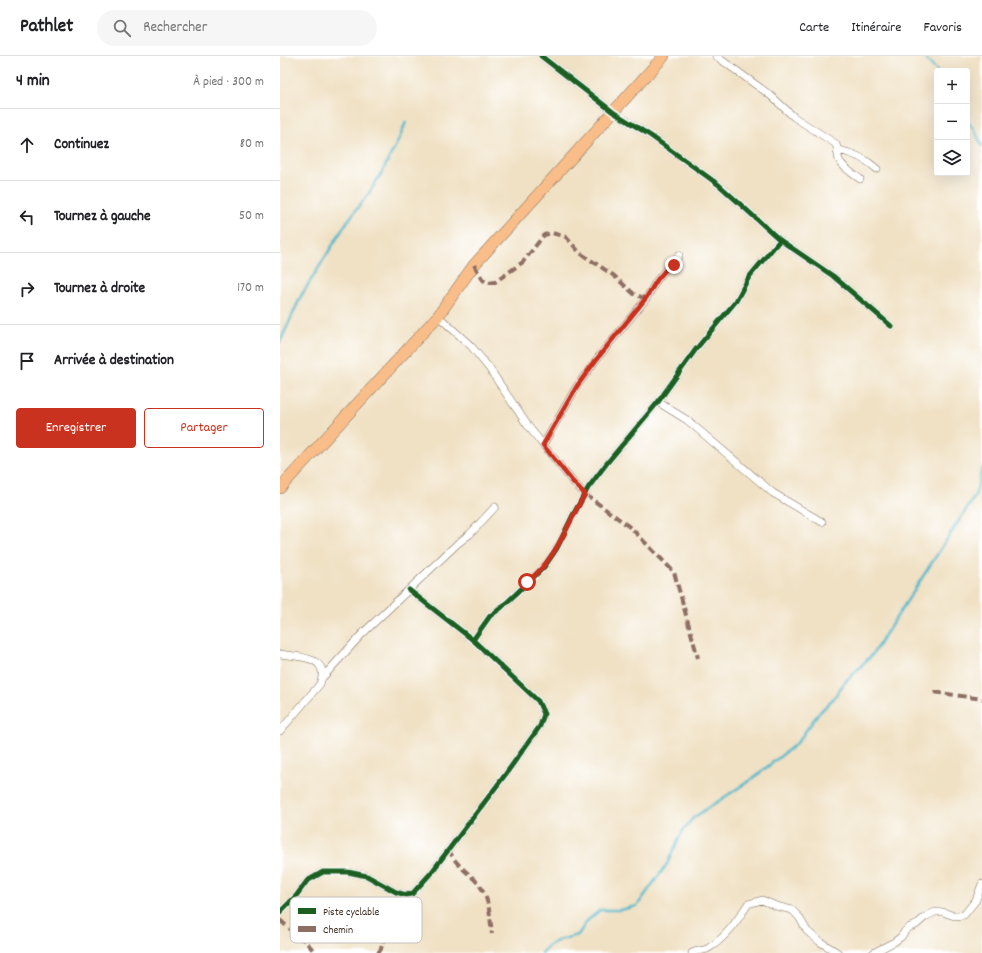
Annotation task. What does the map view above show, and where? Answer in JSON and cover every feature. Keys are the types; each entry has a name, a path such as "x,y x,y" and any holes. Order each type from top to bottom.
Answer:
{"main road":[{"path":"280,488 438,316 474,266 664,56"}],"street":[{"path":"541,56 613,112 651,136 719,185 780,240 833,276 891,326"},
{"path":"716,56 770,95 794,117 836,144 838,150 837,154 842,165 860,180"},
{"path":"838,150 853,152 870,162 877,169"},
{"path":"473,640 490,616 501,608 544,567 562,539 585,494 607,463 658,402 696,349 736,301 749,277 780,240"},
{"path":"543,445 577,386 646,298 657,280 668,267 674,265 679,255"},
{"path":"438,316 471,346 489,368 528,426 573,482 585,494"},
{"path":"658,402 687,420 773,493 822,522"},
{"path":"280,731 320,684 323,677 362,634 457,544 470,534 495,507"},
{"path":"295,897 307,881 323,872 348,872 367,876 396,892 406,895 412,894 432,873 540,726 544,714 538,701 473,640 410,590"},
{"path":"280,654 305,658 320,664 323,677"},
{"path":"873,953 894,942 901,937 905,930 916,925 925,917 935,912 943,912 954,916 964,915 976,900 982,884"},
{"path":"692,953 705,950 718,941 736,922 748,904 762,900 776,906 792,910 799,917 807,930 819,941 838,953"},
{"path":"280,912 290,902"}],"waterway":[{"path":"923,56 934,68"},
{"path":"280,342 301,296 347,222 369,193 382,172 406,122"},
{"path":"970,125 975,131 982,146"},
{"path":"542,953 553,943 578,935 587,921 600,910 620,910 637,906 667,864 682,832 693,818 752,779 797,743 818,714 833,699 845,682 872,655 975,496 982,469"}],"marked path":[{"path":"474,265 483,280 489,283 495,282 523,262 544,235 552,233 566,237 580,253 613,275 634,294 646,299"},
{"path":"585,494 631,528 674,572 698,658"},
{"path":"934,692 982,699"},
{"path":"449,849 451,855 474,879 485,894 492,934"},
{"path":"280,920 290,928"},
{"path":"307,943 315,953"},
{"path":"378,953 382,943"}],"cycle path":[{"path":"541,56 613,112 651,136 719,185 780,240 833,276 891,326"},
{"path":"473,640 490,616 501,608 544,567 557,548 588,488 658,402 696,349 736,301 749,277 780,240"},
{"path":"295,897 307,881 323,872 348,872 367,876 396,892 406,895 412,894 431,873 540,726 544,714 538,701 473,640 409,590"},
{"path":"280,912 290,902"}],"route":[{"path":"527,582 544,567 552,556 585,494 573,482 543,445 562,415 577,386 646,298 657,280 668,267 674,265"}]}
